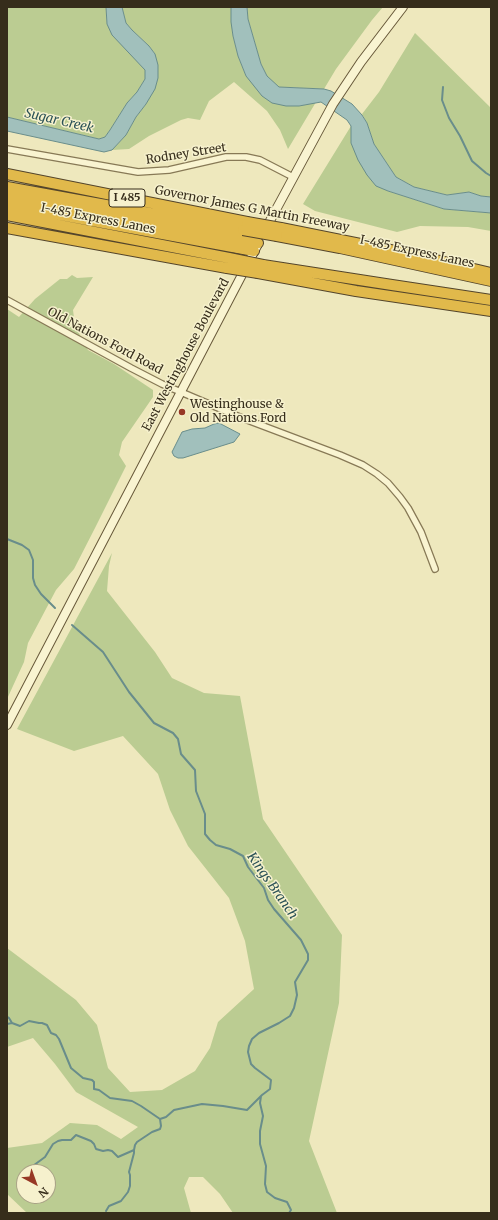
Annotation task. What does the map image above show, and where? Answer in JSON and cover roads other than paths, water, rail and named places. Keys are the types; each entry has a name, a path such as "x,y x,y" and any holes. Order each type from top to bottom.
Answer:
{"highway":[{"name":"Governor James G Martin Freeway","path":"7,174 245,226 415,255 491,273"},
{"name":"I-485 Express Lanes","path":"7,187 245,226"},
{"path":"7,196 256,247"},
{"path":"7,205 256,247"},
{"name":"I-485 Express Lanes","path":"7,215 228,263"},
{"path":"7,228 228,263 363,292 491,310"},
{"name":"I-485 Express Lanes","path":"279,232 347,250 491,281"},
{"path":"261,269 392,285 491,300"},
{"path":"392,285 491,310"}],"main road":[{"name":"East Westinghouse Boulevard","path":"7,725 322,122 361,62 403,7"}],"street":[{"name":"Rodney Street","path":"7,150 138,172 169,170 226,157 246,157 260,160 293,177"},
{"name":"Old Nations Ford Road","path":"7,300 131,368 181,392 242,418 356,461 377,474 392,488 408,508 425,542 435,569"}],"water":[{"path":"106,7 122,7 126,23 149,46 155,54 158,65 158,78 155,89 126,135 112,150 104,152 7,131 7,117 99,139 105,137 145,79 145,70 112,35 107,24"},
{"path":"231,7 247,7 248,19 261,64 267,76 279,87 324,89 331,91 352,104 362,115 367,123 374,144 396,177 414,187 447,195 469,192 481,196 491,197 491,213 444,209 376,186 358,160 351,143 351,126 347,120 321,102 299,106 286,106 272,103 262,96 246,76 238,56 231,22"},
{"path":"219,423 240,434 234,442 183,458 174,456 172,452 182,432 192,429 205,428"}],"waterway":[{"path":"443,87 442,100 449,118 460,136 472,161 491,176"},
{"name":"Kings Branch","path":"7,539 22,545 29,550 33,560 33,578 35,585 41,594 55,608"},
{"name":"Kings Branch","path":"72,625 103,652 129,692 154,723 173,733 178,739 181,754 195,770 196,791 205,814 205,834 216,845 230,849 243,856 248,867 264,888 268,900 301,940 308,954 308,960 295,982 297,995 294,1008 290,1016 259,1033 252,1039 249,1046 248,1052 251,1064 271,1080 270,1089 247,1110 202,1104 174,1110 166,1117 160,1119"},
{"path":"7,1017 12,1023"},
{"path":"7,1024 12,1023 20,1026 29,1021 47,1025 51,1033 56,1035 59,1039 71,1068 83,1078 92,1080 94,1082 94,1089 99,1090 110,1098 132,1101 160,1119 160,1129 152,1132 135,1145 129,1172 130,1186 128,1192 121,1201 109,1206 106,1211"},
{"name":"Kings Branch","path":"261,1096 260,1103 263,1116 260,1131 260,1144 266,1166 265,1184 267,1192 275,1198 287,1202 291,1210 289,1213"},
{"path":"36,1164 45,1157 53,1144 62,1140 71,1140 76,1135 91,1141 96,1149 112,1151 118,1157 134,1150"}],"place":[{"name":"Westinghouse & Old Nations Ford","path":"182,412"}],"water label":[{"name":"Sugar Creek","path":"59,121"}]}
